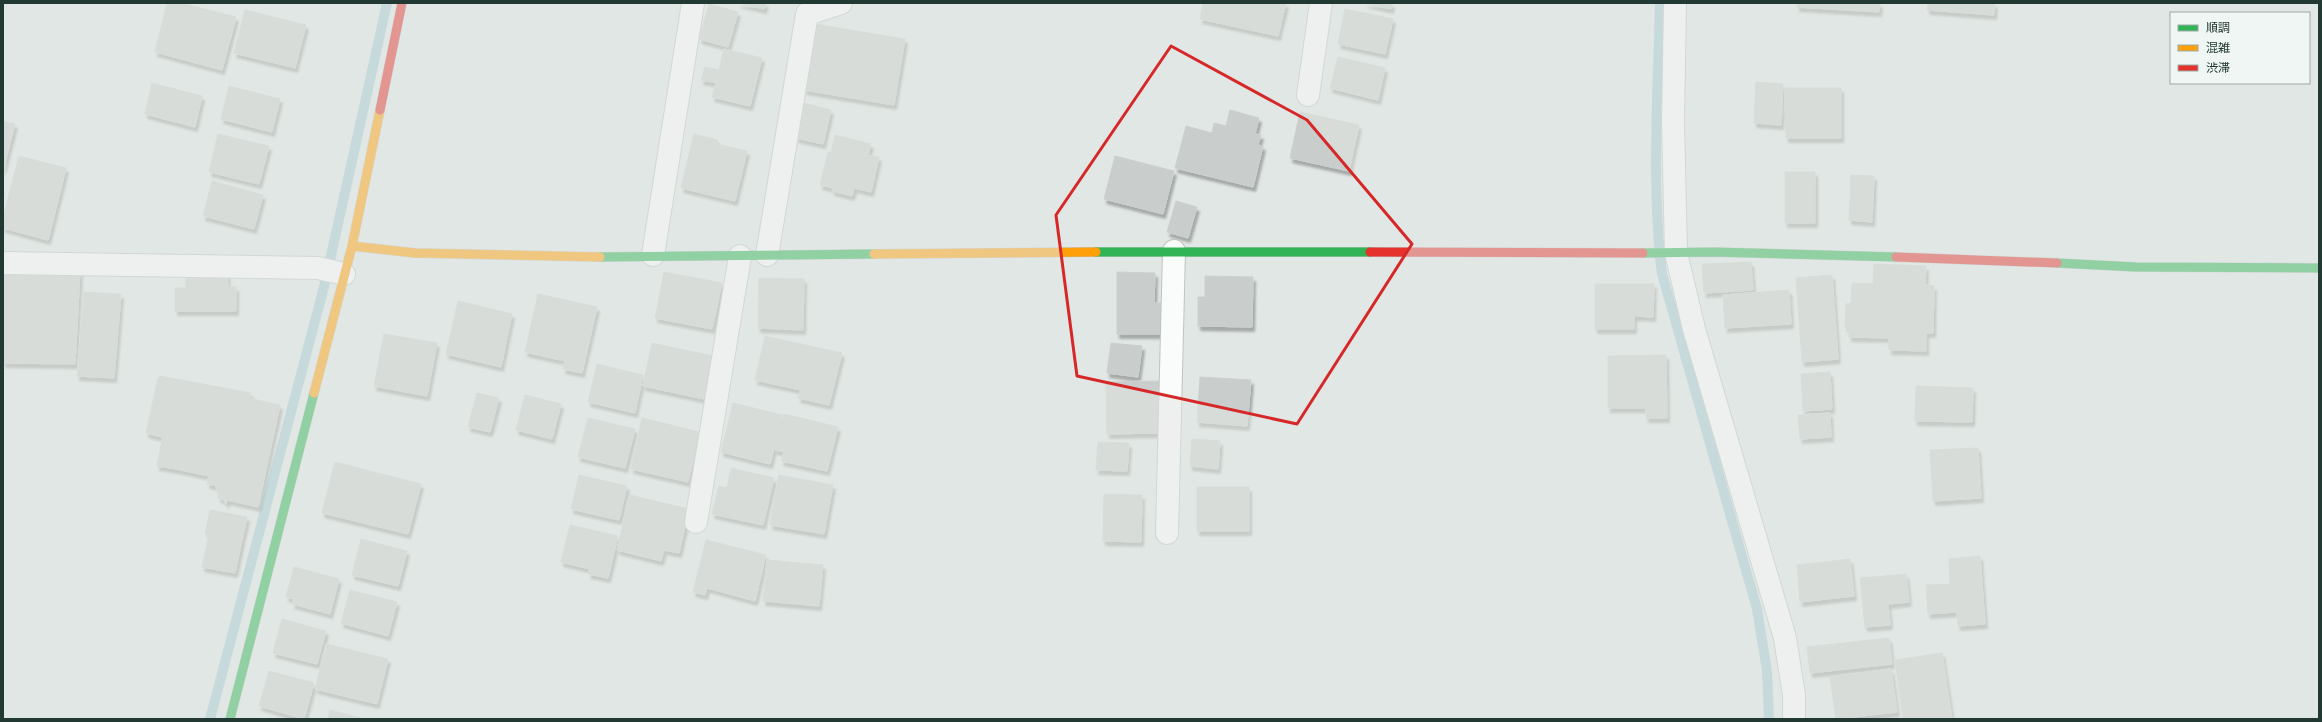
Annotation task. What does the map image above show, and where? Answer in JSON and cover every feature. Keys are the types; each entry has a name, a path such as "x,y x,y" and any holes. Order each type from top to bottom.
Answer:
{"street":[{"path":"230,719 333,271 352,246 402,3"},
{"path":"653,255 693,3"},
{"path":"767,255 807,14 841,3"},
{"path":"1308,95 1321,3"},
{"path":"1675,3 1671,253 1785,638 1794,695 1794,719"},
{"path":"352,246 415,253 538,256 740,256 1174,251 1671,253 1925,257 2136,267 2319,268"},
{"path":"1167,533 1174,251"},
{"path":"696,522 740,256"},
{"path":"3,263 333,271"}],"highlighted area":[{"path":"1171,46 1307,120 1412,244 1297,424 1077,376 1056,215"}],"building":[{"path":"167,3 181,3 236,17 222,70 155,52"},
{"path":"738,3 766,3 764,9"},
{"path":"1203,3 1286,3 1278,36 1200,19"},
{"path":"1365,3 1392,3 1391,9"},
{"path":"1797,3 1880,3 1879,12 1797,7"},
{"path":"1928,3 1995,3 1994,15 1927,10"},
{"path":"709,4 738,12 728,47 699,39"},
{"path":"1345,9 1393,19 1385,54 1338,44"},
{"path":"245,10 306,25 295,68 234,53"},
{"path":"815,24 905,39 894,105 804,90"},
{"path":"724,49 762,58 750,106 712,97 716,83 701,80 705,67 719,70"},
{"path":"1338,57 1385,68 1378,100 1330,88"},
{"path":"1756,82 1783,84 1781,125 1754,123"},
{"path":"152,83 202,96 195,127 145,114"},
{"path":"229,86 280,99 272,132 221,119"},
{"path":"1785,88 1841,88 1841,138 1786,138"},
{"path":"804,103 831,110 823,144 796,138"},
{"path":"1230,110 1259,118 1255,134 1261,135 1258,145 1263,146 1253,187 1175,168 1186,126 1212,133 1214,123 1226,126"},
{"path":"1300,112 1359,125 1349,171 1290,158"},
{"path":"3,121 15,124 3,170"},
{"path":"218,134 269,146 259,184 209,172"},
{"path":"694,134 718,140 717,144 747,151 735,201 681,188"},
{"path":"835,135 871,144 868,155 879,157 871,192 854,188 852,196 832,191 833,188 820,185 828,152 831,153"},
{"path":"19,156 66,168 48,240 3,228 3,218"},
{"path":"1115,156 1174,171 1163,214 1104,199"},
{"path":"1785,172 1815,172 1815,223 1785,223"},
{"path":"1851,175 1874,176 1872,222 1849,220"},
{"path":"212,181 263,195 254,229 203,216"},
{"path":"1176,201 1197,207 1188,238 1167,232"},
{"path":"1751,262 1753,290 1704,293 1702,264"},
{"path":"1874,264 1926,266 1925,285 1934,286 1933,333 1926,333 1926,351 1889,350 1889,338 1849,337 1849,328 1845,327 1846,304 1851,303 1852,283 1873,284"},
{"path":"80,270 75,364 3,363 3,271"},
{"path":"664,272 722,283 712,329 655,318"},
{"path":"1117,272 1155,273 1154,303 1161,303 1160,334 1117,334"},
{"path":"186,273 227,274 228,287 236,287 236,311 175,311 175,288 186,288"},
{"path":"1832,275 1838,359 1802,362 1796,278"},
{"path":"1205,276 1253,277 1252,327 1198,326 1198,297 1205,297"},
{"path":"759,278 804,279 803,330 758,328"},
{"path":"1595,284 1654,284 1653,317 1634,316 1634,329 1595,329"},
{"path":"1789,290 1791,324 1725,328 1723,295"},
{"path":"84,292 121,294 114,378 77,376"},
{"path":"538,294 597,307 582,373 563,369 565,361 525,352"},
{"path":"458,301 512,314 501,367 446,354"},
{"path":"384,334 437,343 427,396 374,386"},
{"path":"765,336 842,353 829,405 798,398 801,390 755,380"},
{"path":"652,343 713,356 704,399 643,386"},
{"path":"1111,343 1142,346 1138,377 1107,373"},
{"path":"1666,355 1667,418 1646,418 1646,408 1608,408 1608,356"},
{"path":"597,364 643,375 635,413 588,402"},
{"path":"1830,372 1832,409 1803,411 1801,374"},
{"path":"160,376 251,393 226,504 208,474 157,466 166,438 149,434"},
{"path":"1200,377 1251,380 1247,426 1197,422"},
{"path":"158,378 280,405 258,507 218,498 220,486 207,484 209,476 157,465 163,436 146,433"},
{"path":"1161,381 1162,433 1107,434 1106,382"},
{"path":"1916,386 1973,388 1972,422 1915,421"},
{"path":"477,393 499,398 490,432 468,427"},
{"path":"525,395 561,404 552,439 516,430"},
{"path":"733,403 782,415 770,464 721,452"},
{"path":"1830,413 1831,437 1800,439 1798,415"},
{"path":"784,414 838,427 827,471 781,461 784,452 775,450"},
{"path":"588,418 635,429 625,468 578,457"},
{"path":"642,418 700,432 688,482 631,469"},
{"path":"1192,439 1220,441 1218,469 1190,466"},
{"path":"1098,442 1129,443 1127,471 1096,470"},
{"path":"1978,448 1981,498 1933,501 1930,450"},
{"path":"335,462 421,484 408,534 322,513"},
{"path":"731,468 774,478 763,525 712,514 719,486 727,488"},
{"path":"579,475 627,486 619,520 571,509"},
{"path":"779,475 833,485 824,534 770,525"},
{"path":"1197,487 1249,487 1249,531 1197,531"},
{"path":"1104,494 1142,495 1141,542 1103,541"},
{"path":"630,495 689,509 679,553 664,550 661,561 617,550"},
{"path":"210,510 247,517 235,573 202,567 209,535 205,534"},
{"path":"570,525 618,536 608,578 588,574 590,569 561,562"},
{"path":"361,539 407,551 398,586 352,575"},
{"path":"706,540 766,555 755,601 707,588 705,595 693,592"},
{"path":"1980,556 1985,624 1958,626 1957,612 1928,614 1926,585 1950,584 1949,559"},
{"path":"1850,559 1854,596 1800,602 1797,565"},
{"path":"767,560 823,565 819,606 763,601"},
{"path":"294,567 339,579 330,614 292,604 294,599 286,597"},
{"path":"1906,574 1909,602 1888,604 1890,625 1865,627 1860,578"},
{"path":"350,590 397,602 388,636 341,623"},
{"path":"282,619 326,631 317,664 273,653"},
{"path":"1889,638 1892,664 1810,673 1807,647"},
{"path":"326,644 388,659 377,704 315,689"},
{"path":"1942,653 1952,719 1903,719 1895,660"},
{"path":"1891,669 1897,712 1836,719 1830,677"},
{"path":"269,671 314,683 304,719 259,706"},
{"path":"330,710 364,719 328,719"}],"waterway":[{"path":"210,719 324,287 387,3"},
{"path":"1660,3 1656,173 1662,274 1757,609 1767,671 1769,719"}],"traffic: fast":[{"path":"1096,252 1370,252"},
{"path":"1643,253 1714,252 1896,257"},
{"path":"600,257 874,254"},
{"path":"2057,263 2136,267 2319,268"},
{"path":"230,719 314,393"}],"traffic: slow":[{"path":"314,393 352,246 380,110"},
{"path":"352,246 415,253 600,257"},
{"path":"874,254 1096,252"}],"traffic: jam":[{"path":"380,110 402,3"},
{"path":"1370,252 1643,253"},
{"path":"1896,257 2057,263"}]}
